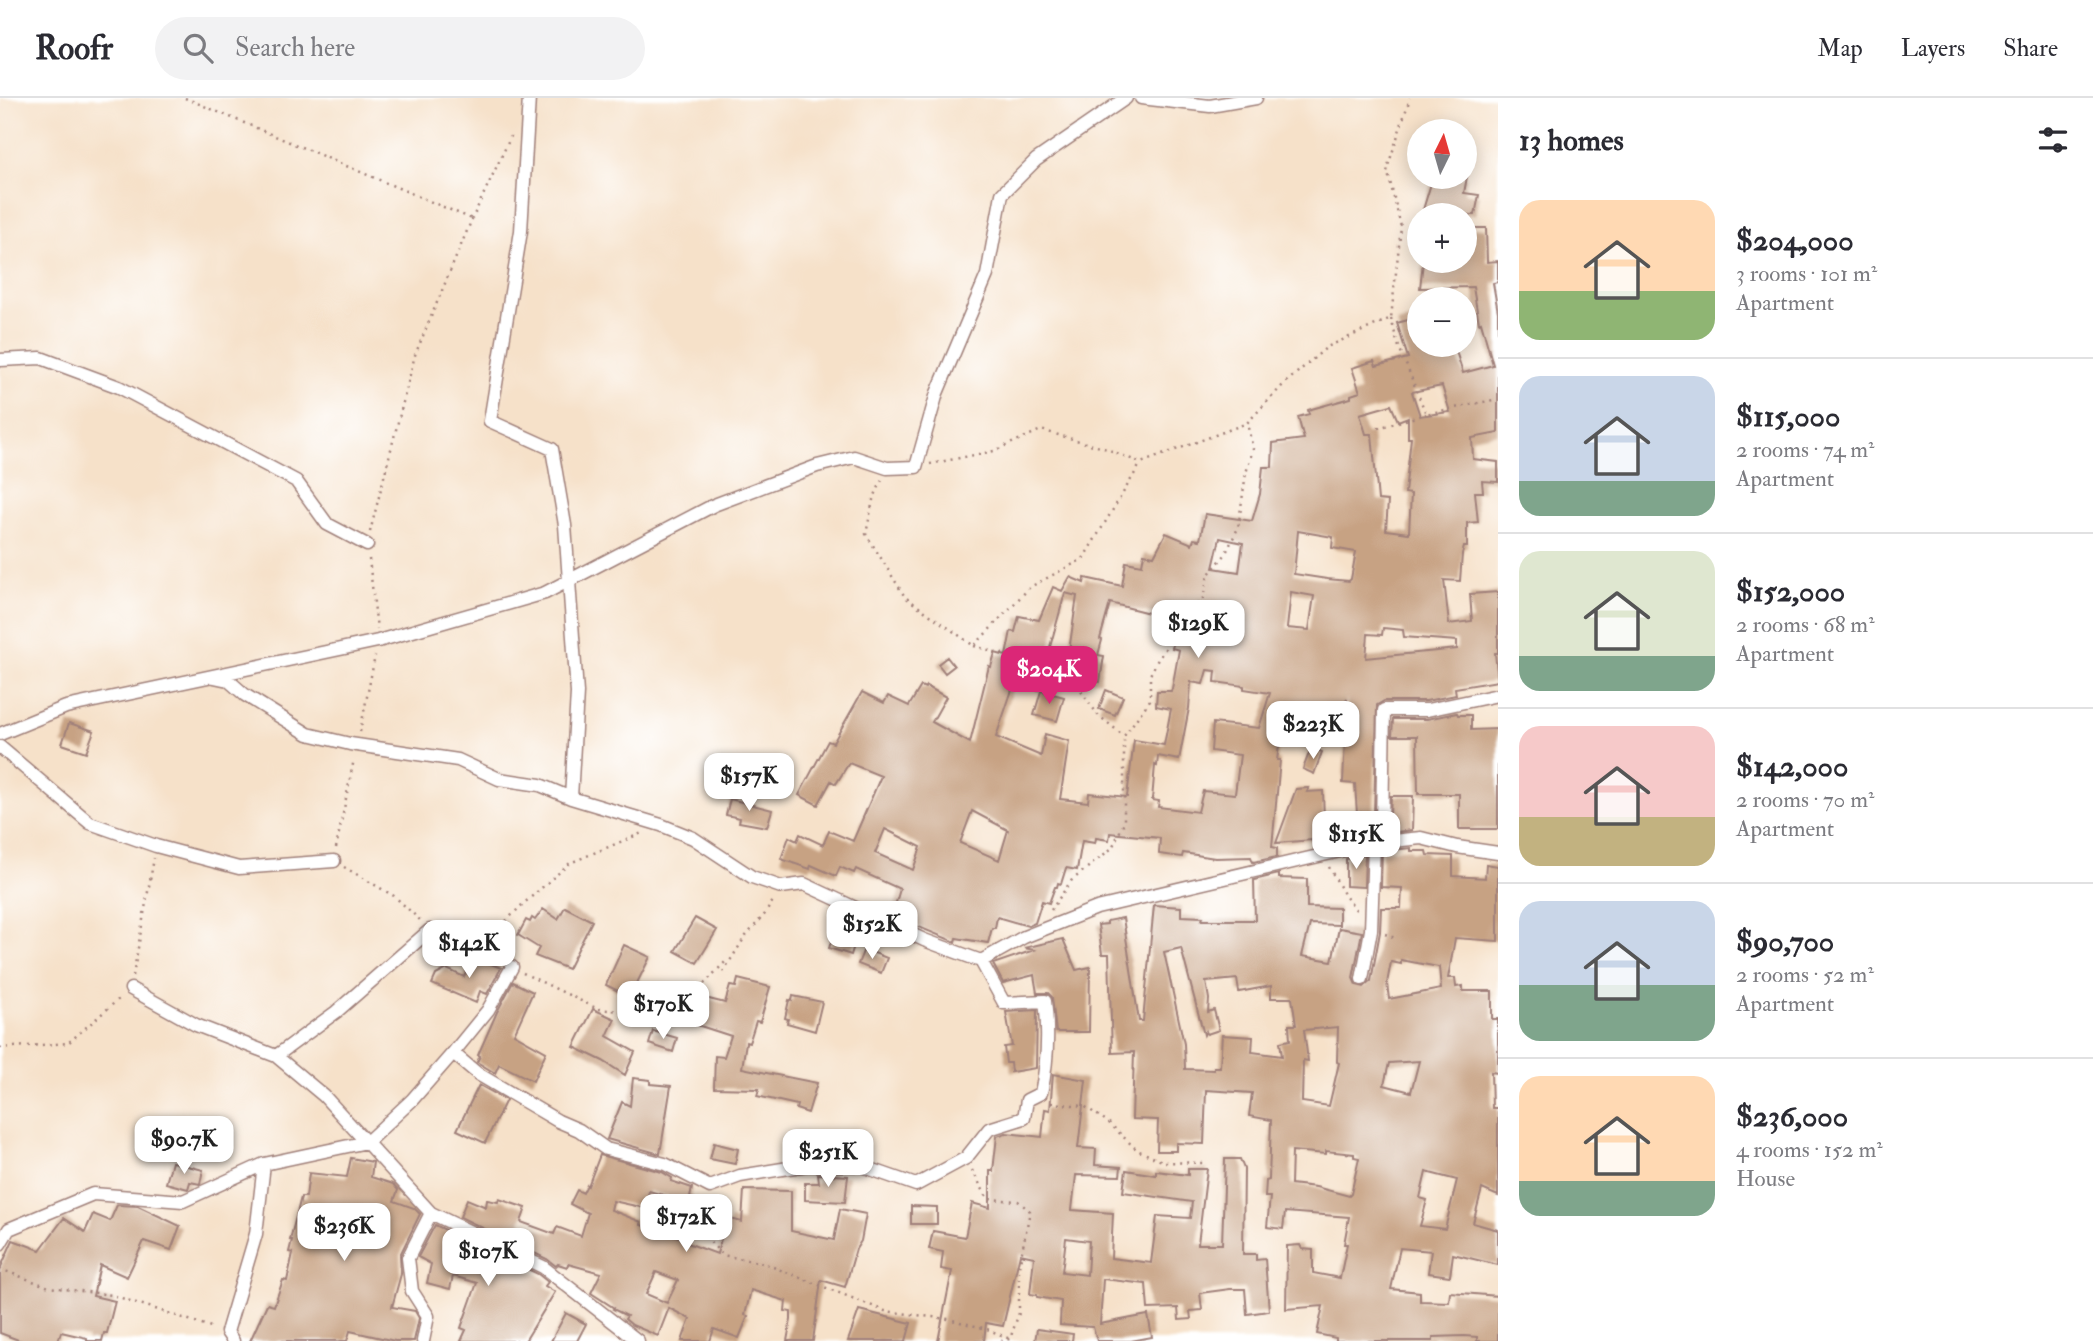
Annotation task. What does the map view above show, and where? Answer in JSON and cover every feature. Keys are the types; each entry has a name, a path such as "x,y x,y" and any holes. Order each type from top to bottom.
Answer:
{"street":[{"path":"529,98 521,231 490,421 552,449 565,525 578,693 571,798"},
{"path":"0,734 66,706 378,641 545,593 714,505 817,466 854,457 887,468 916,467 937,393 987,275 1002,194 1035,160 1126,98"},
{"path":"1141,98 1210,106 1256,98"},
{"path":"0,360 41,358 118,387 296,481 327,524 367,545"},
{"path":"207,675 228,680 245,695 308,734 357,745 458,760 499,779 540,785 571,798 662,825 693,838 752,877 781,887 803,884 924,940 981,961 1004,1003 1045,1001 1049,1031 1041,1093 1027,1100 1024,1118 989,1129 965,1158 916,1185 859,1165 807,1165 740,1176 710,1187 665,1164 606,1149 579,1130 558,1121 478,1074 453,1053"},
{"path":"1362,979 1371,930 1374,843 1382,828 1384,710 1427,710 1498,695"},
{"path":"0,747 90,823 156,846 239,868 334,861"},
{"path":"981,961 1024,937 1097,908 1374,843 1420,838 1498,853"},
{"path":"276,1056 336,1012 430,930"},
{"path":"0,1244 4,1231 93,1194 183,1201 264,1164 367,1142 412,1100 453,1053 488,1010 512,967"},
{"path":"131,989 196,1025 276,1056 324,1096 431,1213 543,1267 638,1341"},
{"path":"230,1336 256,1234 264,1164"},
{"path":"423,1341 428,1316 411,1292 408,1258 431,1213"}],"path":[{"path":"185,98 472,219"},
{"path":"1410,98 1387,169 1401,227 1391,318 1426,414"},
{"path":"512,134 472,219 415,355 367,545 378,641 334,861 394,896 430,930 487,952 598,1009 673,1016 728,959"},
{"path":"974,646 1030,587 1083,559 1141,463 1247,423 1284,384 1327,347 1391,318"},
{"path":"1378,428 1426,414 1498,399"},
{"path":"1043,919 1070,881 1112,848 1124,823 1124,736 1150,700 1150,675 1157,661 1186,617 1203,598 1208,575 1225,555 1238,528 1246,473 1253,449 1247,423"},
{"path":"916,467 994,451 1041,430 1107,449 1141,463"},
{"path":"887,468 873,500 866,534 905,597 974,646 1042,665 1073,680 1098,715 1124,736"},
{"path":"487,952 503,924 570,863 662,825"},
{"path":"0,1048 68,1043 131,989 156,846"},
{"path":"1322,855 1345,896 1371,930 1397,939"},
{"path":"723,972 781,887"},
{"path":"1027,1100 1084,1106 1108,1122 1137,1150 1164,1162 1204,1163"},
{"path":"965,1158 988,1199 1018,1201 1030,1211 1019,1267 1019,1313 1010,1339"},
{"path":"710,1187 708,1239 722,1255 763,1263 885,1311 948,1319 987,1329 1010,1339"},
{"path":"0,1269 49,1287 112,1295 230,1336"},
{"path":"1001,1341 1010,1339"}],"building":[{"path":"1429,189 1465,189 1464,193 1479,195 1477,205 1425,203"},
{"path":"1477,228 1486,228 1487,262 1498,261 1498,282 1493,283 1498,312 1498,433 1472,438 1473,459 1498,462 1498,482 1482,481 1483,492 1475,492 1478,522 1467,523 1467,547 1464,547 1462,554 1460,581 1444,580 1449,624 1472,621 1470,594 1498,592 1498,653 1495,653 1498,681 1455,688 1456,695 1426,701 1384,701 1377,705 1374,812 1357,813 1355,784 1343,783 1347,698 1337,722 1300,718 1296,732 1281,730 1272,847 1277,848 1277,857 1253,862 1251,857 1215,858 1183,853 1182,857 1159,854 1160,838 1110,833 1109,840 1096,838 1095,843 1082,841 1077,870 1066,868 1061,884 1058,883 1055,887 1049,903 1042,901 1035,923 1028,926 997,917 988,943 956,938 955,942 892,916 900,889 856,869 854,873 840,867 836,876 811,865 810,869 781,859 789,837 797,841 800,834 823,845 829,831 853,841 881,776 849,763 836,784 831,781 818,805 799,795 828,741 833,743 862,692 884,703 888,696 909,706 921,686 926,686 946,697 932,722 970,743 989,666 991,667 995,653 1006,656 1011,631 1015,632 1019,616 1039,620 1053,587 1062,591 1070,577 1084,583 1085,578 1122,586 1126,562 1142,565 1144,554 1154,556 1166,533 1192,544 1194,539 1200,540 1205,514 1252,521 1260,494 1263,467 1272,467 1273,443 1304,439 1298,417 1309,414 1308,410 1351,398 1351,395 1360,392 1352,368 1374,361 1376,366 1408,357 1458,357 1463,373 1493,365 1481,322 1479,323 1477,287 1420,287 1422,273 1477,273","holes":["1442,386 1450,412 1420,416 1412,392","1391,405 1398,421 1408,417 1408,438 1411,438 1405,493 1411,494 1409,533 1386,530 1388,501 1378,500 1372,434 1366,434 1360,414","1298,531 1333,537 1332,548 1356,552 1349,581 1294,574","1220,538 1243,543 1239,572 1213,568","1291,592 1314,596 1309,630 1287,628","1065,593 1077,596 1067,665 1068,677 1100,682 1104,656 1098,655 1102,640 1100,639 1110,603 1180,621 1172,648 1179,650 1172,689 1157,691 1156,706 1171,709 1164,745 1134,740 1127,797 1089,793 1088,802 1060,799 1069,741 1045,734 1041,756 996,737 1014,684 1038,690","1383,628 1403,630 1404,637 1457,641 1457,649 1366,658 1368,634 1382,635","1207,670 1216,671 1215,682 1270,693 1259,728 1213,723 1211,751 1240,755 1235,794 1203,791 1198,812 1158,807 1159,801 1152,800 1158,756 1179,760 1191,682 1203,684","972,811 1008,830 999,860 960,843","885,829 921,847 913,870 875,853"]},
{"path":"1407,320 1407,355 1397,323"},
{"path":"947,657 954,666 945,673 938,664"},
{"path":"1106,690 1123,697 1115,715 1099,709"},
{"path":"1041,691 1064,697 1057,721 1034,715"},
{"path":"1457,713 1471,715 1471,730 1498,729 1498,829 1459,829 1459,794 1418,794 1417,736 1392,736 1393,719 1427,719"},
{"path":"69,723 94,731 86,752 62,744"},
{"path":"1311,748 1322,752 1314,774 1303,769"},
{"path":"1309,788 1307,792 1323,791 1324,820 1353,820 1354,839 1336,843 1313,843 1312,840 1276,843 1296,789"},
{"path":"1391,796 1413,796 1412,830 1389,833"},
{"path":"730,799 772,810 767,827 739,822 740,818 726,815"},
{"path":"1411,848 1411,851 1426,851 1427,855 1453,856 1453,876 1485,878 1486,864 1498,866 1498,941 1455,938 1448,978 1455,978 1456,987 1463,986 1463,991 1492,991 1492,1019 1498,1019 1498,1073 1491,1072 1492,1108 1498,1108 1498,1196 1482,1189 1473,1223 1498,1230 1498,1265 1453,1254 1450,1276 1428,1273 1431,1251 1400,1248 1391,1289 1420,1292 1420,1301 1449,1302 1450,1292 1498,1296 1498,1341 1477,1341 1477,1337 1464,1336 1433,1337 1433,1341 1336,1341 1336,1338 1317,1334 1323,1306 1286,1309 1287,1246 1300,1245 1302,1249 1313,1250 1313,1273 1340,1278 1349,1217 1285,1212 1283,1229 1267,1227 1270,1197 1265,1197 1266,1181 1269,1180 1271,1120 1249,1116 1252,1093 1206,1090 1204,1144 1176,1143 1176,1151 1157,1151 1158,1120 1132,1119 1134,1052 1112,1053 1109,954 1102,954 1098,925 1123,918 1139,1021 1143,1021 1154,905 1181,907 1181,916 1203,917 1202,920 1255,920 1254,880 1279,874 1279,878 1307,879 1307,907 1339,908 1339,925 1310,924 1302,956 1332,961 1339,928 1362,932 1353,978 1356,985 1364,987 1371,981 1380,932 1381,908 1401,908 1402,888 1381,887 1382,851","holes":["1181,948 1204,1035 1206,1031 1207,1034 1219,1030 1214,1010 1208,1012 1206,982 1237,979 1239,992 1271,986 1271,998 1292,998 1296,1025 1289,1025 1290,1040 1280,1042 1282,1056 1252,1052 1253,1037 1222,1035 1220,1067 1214,1067 1214,1070 1185,1069 1184,1044 1164,952","1401,960 1439,967 1441,989 1389,999 1387,983 1391,962 1401,964","1338,1027 1339,1063 1329,1106 1302,1102 1303,1060 1308,1061 1304,1030","1419,1061 1411,1092 1384,1085 1389,1063","1292,1151 1326,1154 1326,1151 1354,1154 1354,1157 1359,1158 1349,1196 1316,1187 1291,1184","1426,1172 1457,1180 1445,1229 1420,1226 1427,1200 1420,1198"]},
{"path":"1365,854 1364,887 1346,886 1346,859"},
{"path":"565,907 592,921 568,969 535,956 539,948 518,935 526,920 535,920 543,909 558,919"},
{"path":"839,917 861,924 851,955 829,948"},
{"path":"695,918 717,930 697,963 675,951"},
{"path":"1063,939 1076,970 1090,967 1089,1032 1056,1032 1052,997 1048,993 1037,993 1034,975 1003,983 993,964 1034,950 1024,948"},
{"path":"624,945 650,957 630,997 606,985"},
{"path":"864,949 887,958 881,973 858,964"},
{"path":"474,957 501,968 487,994 480,991 476,1003 432,984 436,975 447,969 464,977"},
{"path":"738,979 770,987 760,1022 756,1021 749,1043 746,1042 742,1068 817,1083 808,1113 796,1109 797,1105 757,1096 759,1089 714,1088 715,1056 724,1057 731,1036 688,1022 697,996 725,1003 730,986 736,987"},
{"path":"513,982 533,992 514,1034 546,1052 533,1081 499,1064 495,1073 477,1062 497,1012"},
{"path":"793,996 822,1002 815,1031 787,1023 788,1019 785,1018 789,1000 792,1001"},
{"path":"593,1009 615,1019 607,1036 635,1052 625,1075 574,1047"},
{"path":"1037,1010 1036,1068 1011,1072 1010,1063 1006,1063 1004,1047 1012,1046 1006,1012"},
{"path":"653,1031 677,1038 673,1052 649,1044"},
{"path":"1053,1074 1086,1080 1078,1148 1096,1149 1095,1165 1121,1167 1120,1176 1076,1175 1072,1210 1113,1213 1111,1258 1151,1263 1157,1216 1190,1218 1192,1202 1123,1192 1126,1170 1156,1175 1156,1171 1188,1175 1188,1169 1207,1169 1198,1244 1222,1244 1225,1159 1240,1159 1244,1169 1243,1254 1256,1254 1256,1260 1265,1259 1269,1311 1247,1314 1245,1289 1230,1289 1200,1293 1202,1310 1190,1311 1191,1319 1179,1320 1178,1308 1148,1309 1146,1284 1103,1279 1100,1324 1148,1315 1152,1337 1131,1341 1097,1341 1093,1327 1060,1325 1061,1301 1030,1294 1034,1257 1020,1254 1003,1326 986,1323 984,1341 938,1341 952,1271 941,1269 943,1252 929,1249 933,1231 965,1237 972,1203 990,1208 990,1171 993,1171 997,1136 1006,1133 1042,1137 1045,1109 1050,1110","holes":["1066,1238 1089,1241 1087,1275 1062,1272"]},
{"path":"633,1078 650,1080 650,1084 671,1086 660,1154 607,1139 622,1102 630,1106"},
{"path":"479,1085 506,1100 485,1143 457,1130"},
{"path":"714,1143 738,1149 735,1164 710,1159"},
{"path":"600,1155 662,1172 672,1178 671,1181 692,1188 690,1198 697,1199 692,1217 668,1210 671,1197 649,1191 645,1208 613,1201 611,1210 641,1222 641,1225 689,1240 687,1243 717,1254 725,1224 728,1225 730,1219 742,1222 744,1190 791,1191 791,1231 834,1240 840,1209 866,1214 861,1241 845,1287 821,1280 813,1341 787,1341 791,1312 785,1311 786,1301 751,1290 745,1315 748,1316 739,1338 714,1329 710,1341 682,1341 690,1319 669,1308 658,1336 632,1325 625,1319 627,1316 591,1293 601,1273 568,1264 567,1267 558,1264 556,1266 547,1259 460,1217 467,1199 486,1207 487,1200 498,1202 499,1199 526,1208 521,1222 554,1234 557,1227 581,1236 588,1213 570,1204 577,1190 583,1193","holes":["656,1272 678,1280 667,1303 646,1294"]},
{"path":"351,1158 373,1162 371,1177 393,1184 398,1190 394,1201 414,1208 420,1214 400,1255 401,1274 392,1307 415,1311 419,1318 414,1341 395,1341 350,1331 347,1341 250,1341 267,1304 274,1306 283,1280 287,1281 293,1253 289,1252 290,1240 301,1197 306,1197 309,1173 347,1177"},
{"path":"172,1162 203,1170 200,1184 190,1182 188,1189 166,1183"},
{"path":"818,1174 848,1176 845,1202 805,1200 805,1183 819,1183"},
{"path":"117,1205 138,1206 180,1226 171,1250 144,1241 127,1277 100,1265 93,1296 115,1301 107,1333 104,1333 102,1341 87,1341 87,1338 61,1332 58,1341 21,1341 0,1333 0,1269 13,1240 40,1250 64,1218 85,1232 93,1214 110,1221"},
{"path":"911,1206 937,1207 937,1224 911,1224"},
{"path":"435,1225 538,1274 548,1282 545,1286 555,1292 525,1341 461,1341 466,1330 461,1328 477,1283 453,1276 450,1289 427,1283 431,1264 418,1257"},
{"path":"859,1310 911,1323 906,1341 848,1341"},
{"path":"566,1313 586,1324 577,1341 551,1341"},
{"path":"1037,1329 1073,1334 1072,1341 1035,1341"}]}
